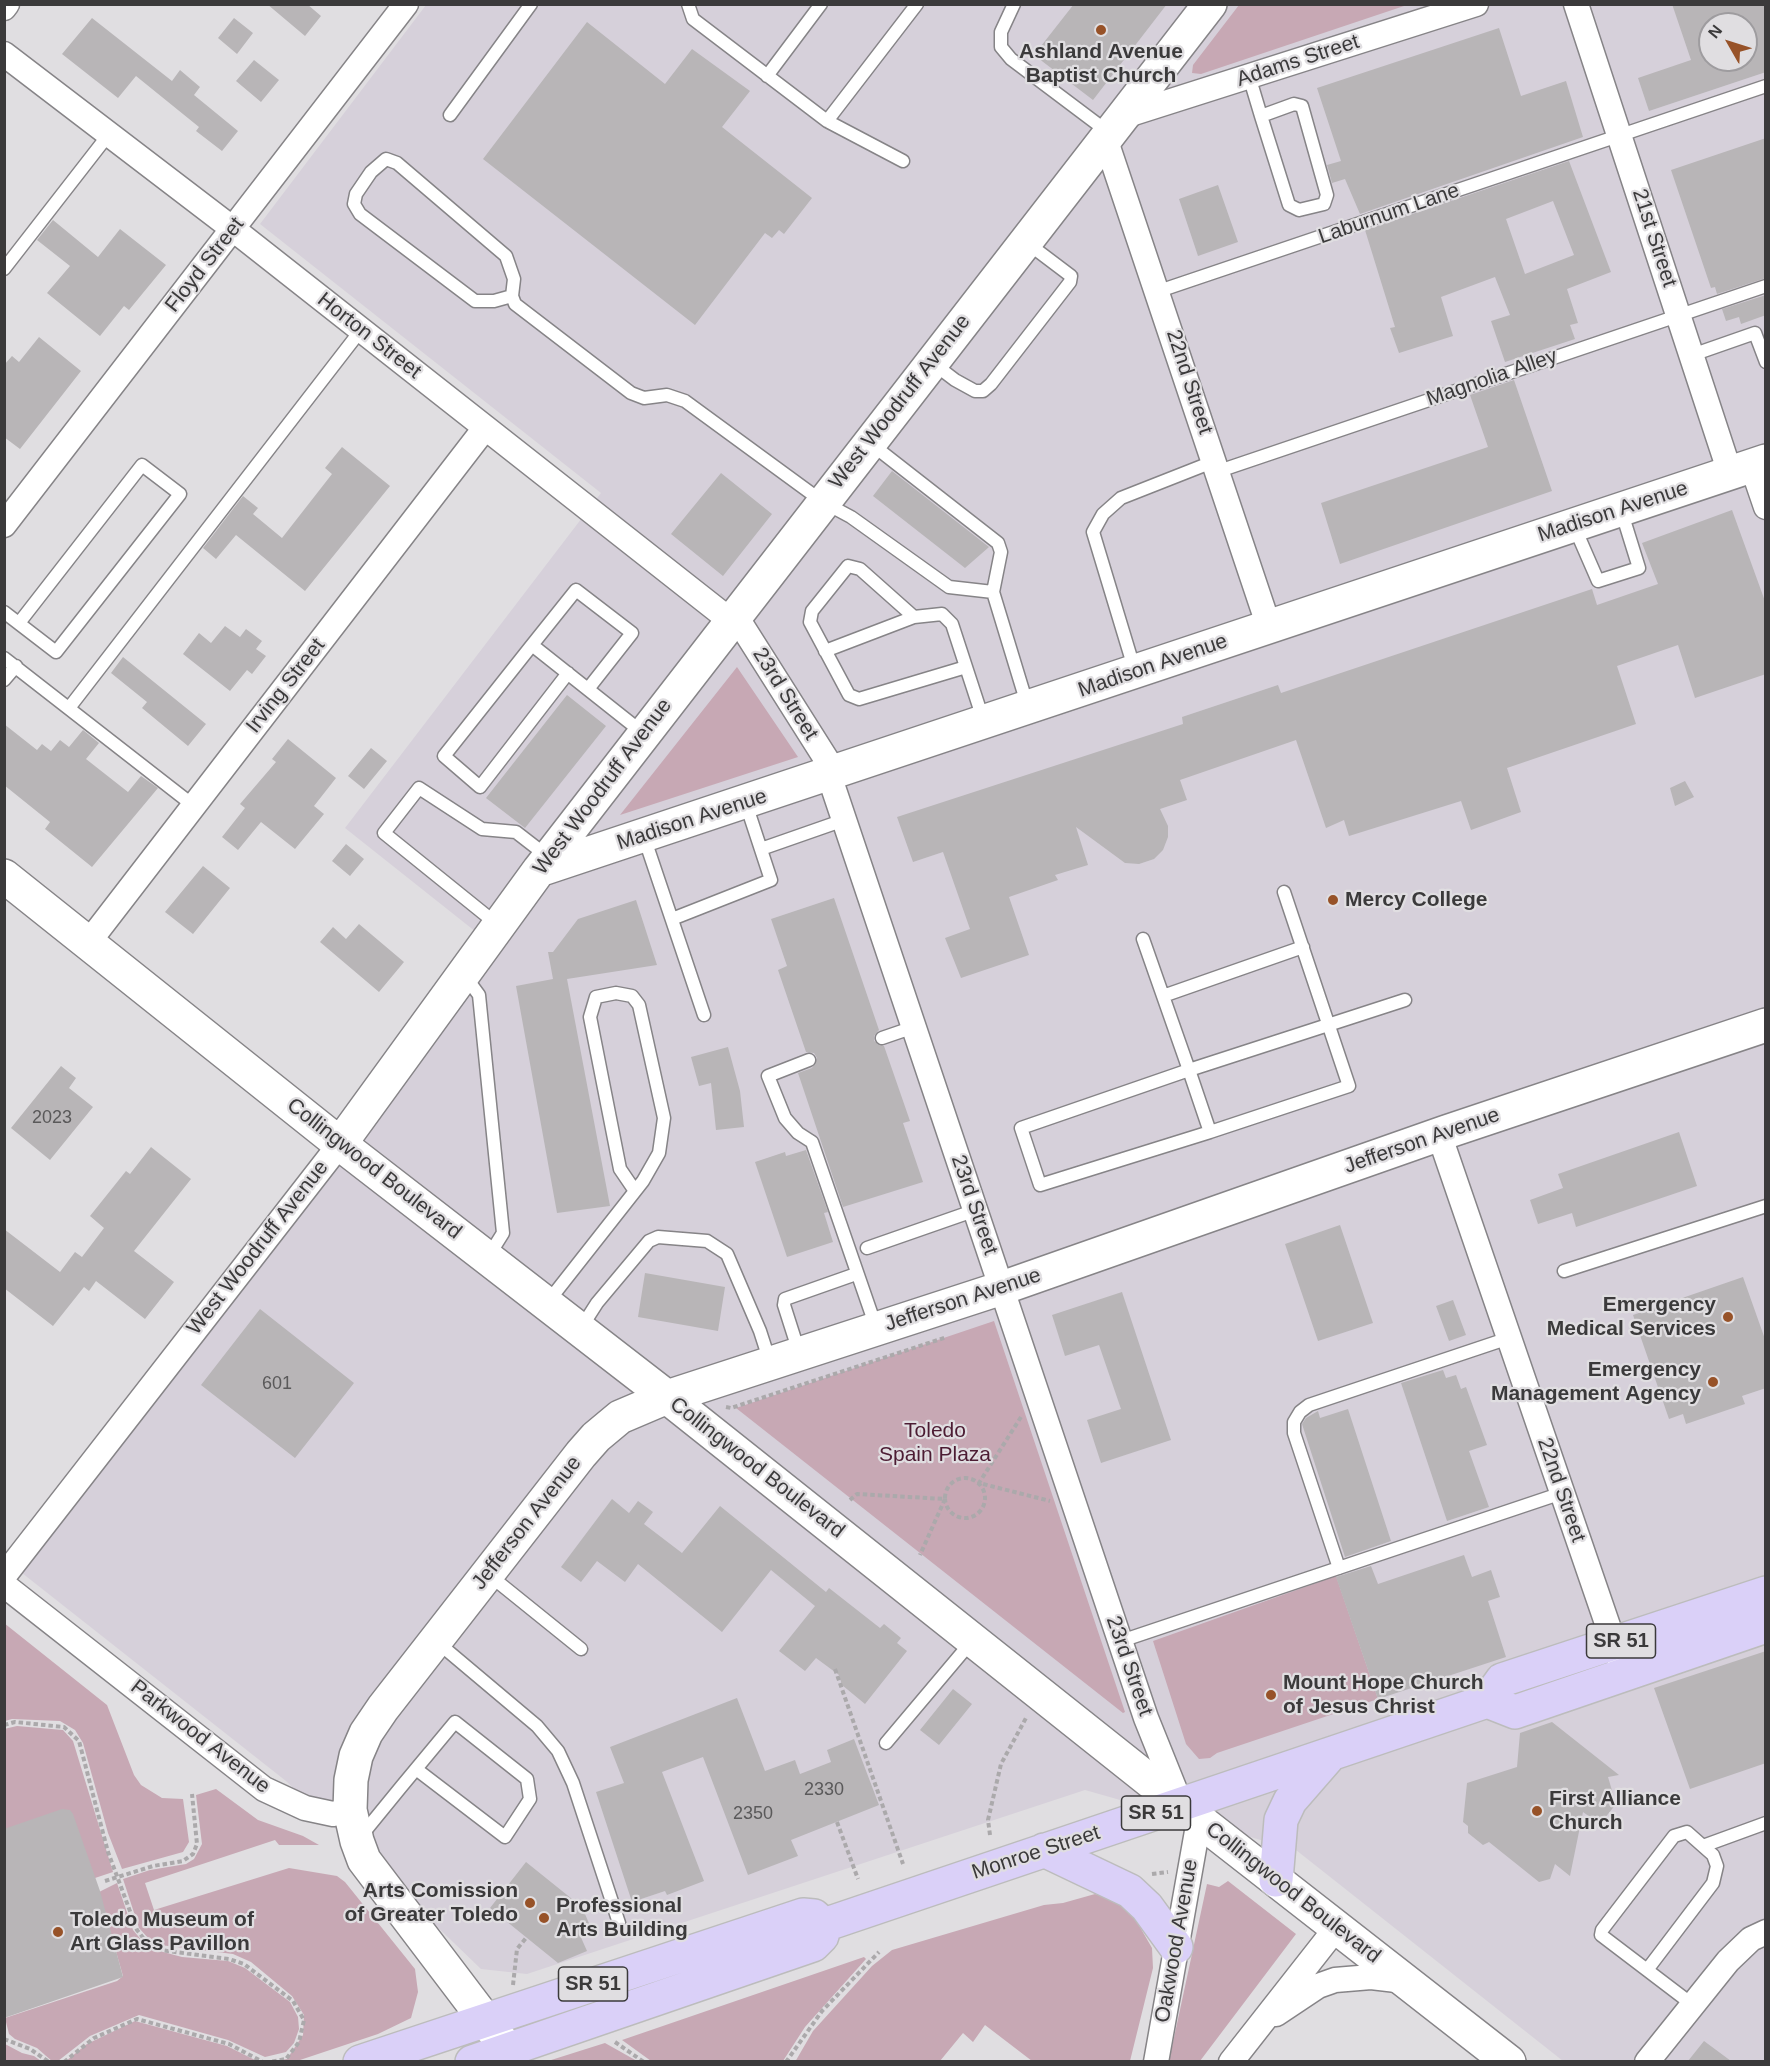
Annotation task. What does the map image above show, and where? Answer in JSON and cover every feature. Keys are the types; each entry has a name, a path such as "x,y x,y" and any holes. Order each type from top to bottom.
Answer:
{"main road":[{"name":"SR 51","path":"1766,1593 1502,1680 1487,1701 1515,1712 1766,1626"},
{"name":"Monroe Street","path":"824,1924 1044,1850 1190,1812 1330,1755 1487,1701"},
{"path":"1276,1881 1281,1820 1290,1801 1330,1755"},
{"path":"1044,1850 1130,1891 1147,1906 1176,1947"},
{"name":"SR 51","path":"360,2061 803,1915 814,1916 824,1924 822,1936 813,1945 472,2061"}],"street":[{"name":"Floyd Street","path":"4,525 406,4"},
{"name":"West Woodruff Avenue","path":"4,1576 340,1144 544,864 1210,4"},
{"name":"Adams Street","path":"1112,129 1249,76 1476,4"},
{"name":"21st Street","path":"1576,4 1692,355 1749,467 1766,507"},
{"name":"Horton Street","path":"4,54 233,229 484,428 733,618"},
{"name":"22nd Street","path":"1112,129 1159,291 1269,627"},
{"name":"Irving Street","path":"88,943 484,428"},
{"name":"Madison Avenue","path":"544,864 644,836 1749,467"},
{"name":"23rd Street","path":"733,618 832,774 844,820 1146,1718 1190,1812"},
{"name":"Collingwood Boulevard","path":"4,876 340,1144 667,1397 1276,1881 1509,2061"},
{"name":"Jefferson Avenue","path":"353,1826 351,1780 356,1756 366,1733 487,1573 596,1437 620,1417 667,1397 1002,1288 1439,1134 1766,1024"},
{"name":"22nd Street","path":"1439,1134 1624,1675"},
{"name":"Parkwood Avenue","path":"4,1585 264,1789 304,1808 333,1814 353,1826"},
{"name":"Oakwood Avenue","path":"1156,2061 1176,1947 1190,1812"},
{"path":"353,1826 376,1879 508,2050"},
{"path":"1231,2061 1336,1927"},
{"path":"1647,2061 1740,1948 1766,1932"},
{"path":"1261,2023 1318,1986 1335,1980 1371,1977 1406,1981"}],"lane":[{"path":"450,115 531,4"},
{"path":"688,4 693,19 827,121 903,161"},
{"path":"767,76 821,4"},
{"path":"827,121 917,4"},
{"path":"1014,4 1001,32 1001,47 1011,59 1112,129"},
{"path":"1249,76 1261,116 1289,205 1299,210 1324,204 1327,195 1302,106 1294,104 1261,116"},
{"name":"Laburnum Lane","path":"1159,291 1766,87"},
{"path":"4,269 109,134"},
{"path":"512,296 494,302 475,301 360,214 354,204 356,194 370,172 386,159 397,164 506,256 514,279 512,296 515,304 631,393 644,398 666,394 685,401 824,502 851,517 949,587 993,592"},
{"path":"932,362 955,380 975,391 983,391 991,384 1070,282 1071,276 1025,241"},
{"name":"Magnolia Alley","path":"1135,672 1093,532 1103,514 1121,498 1766,286"},
{"path":"69,708 361,330"},
{"path":"1692,355 1755,333 1766,362"},
{"path":"869,442 998,543 1001,552 993,592 1029,708"},
{"path":"4,612 56,652 180,494 142,465 19,623"},
{"path":"1573,525 1598,581 1640,568 1621,510"},
{"path":"914,617 860,569 848,566 812,611 810,622 849,695 859,699 966,667"},
{"path":"568,673 480,787 444,756 576,590 632,633 588,689"},
{"path":"825,651 914,617 942,614 952,624 984,723"},
{"path":"532,645 644,734"},
{"path":"4,658 194,806"},
{"path":"4,680 16,666"},
{"path":"499,926 384,833 419,788 482,829 516,832 544,864"},
{"path":"672,919 771,880 745,802"},
{"path":"761,849 844,820"},
{"path":"644,836 704,1015"},
{"path":"1284,892 1303,947 1328,1024 1349,1086 1040,1185 1021,1128 1189,1070 1328,1024 1405,1000"},
{"path":"1143,939 1210,1132"},
{"path":"1163,996 1303,947"},
{"path":"464,975 479,995 503,1233 487,1258"},
{"path":"547,1304 634,1191 658,1153 664,1118 639,1005 632,996 616,993 596,997 590,1017 620,1169 634,1191"},
{"path":"882,1038 914,1027"},
{"path":"809,1060 768,1076 785,1118 798,1133 812,1142 877,1329"},
{"path":"1563,1271 1766,1206"},
{"path":"867,1248 976,1210"},
{"path":"580,1329 597,1303 649,1241 658,1238 707,1241 727,1254 760,1331 785,1359"},
{"path":"785,1359 783,1305 785,1299 856,1274"},
{"path":"1339,1568 1294,1432 1294,1422 1300,1412 1309,1405 1509,1338"},
{"path":"1121,1641 1562,1493"},
{"path":"487,1573 581,1649"},
{"path":"886,1743 973,1640"},
{"path":"435,1641 537,1725 558,1751 573,1783 619,1923"},
{"path":"353,1826 417,1769 455,1722 527,1779 530,1799 505,1837 417,1769"},
{"path":"1703,1846 1766,1823"},
{"path":"1647,1970 1713,1883 1717,1866 1713,1855 1687,1832 1674,1836 1602,1930 1601,1935 1647,1970 1693,2005"}],"path":[{"path":"731,1407 953,1334"},
{"path":"979,1483 1025,1411"},
{"path":"920,1555 949,1487 960,1479 973,1479 979,1483 1055,1502"},
{"path":"945,1499 951,1512 956,1515 974,1516 983,1507 985,1501 979,1483"},
{"path":"850,1500 857,1494 945,1499"},
{"path":"835,1669 903,1864"},
{"path":"990,1834 990,1811 1001,1764 1026,1718"},
{"path":"4,1725 15,1722 64,1727 79,1741 108,1852 136,1930 148,1944 160,1950 229,1959 244,1964 293,2001 304,2020 299,2042 286,2058 269,2061"},
{"path":"105,1881 153,1866 183,1861 193,1854 197,1844 192,1794"},
{"path":"837,1822 858,1879"},
{"path":"513,1986 517,1949 526,1938"},
{"path":"786,2061 822,2011 879,1952"},
{"path":"64,2061 94,2038 137,2019 229,2044 263,2061"},
{"path":"4,2039 30,2049 48,2061"},
{"path":"612,2040 644,2061"}],"shaded area":[{"path":"426,5 1765,5 1765,2061 1563,2061 1296,1850 1085,1790 527,1974 481,1969 286,1781 22,1573 500,951 345,828 601,493 260,224"}],"green space":[{"path":"1239,5 1407,5 1201,74 1192,73 1193,65"},
{"path":"737,667 798,757 620,815"},
{"name":"Toledo Spain Plaza","path":"994,1321 1125,1712 1123,1713 736,1408"},
{"path":"1336,1576 1378,1699 1217,1753 1210,1758 1199,1759 1186,1744 1153,1641"},
{"path":"4,1623 107,1705 134,1775 141,1785 162,1798 183,1799 189,1842 183,1852 122,1869 108,1833 83,1743 75,1730 60,1721 12,1719 5,1721"},
{"path":"17,1726 63,1730 73,1741 113,1872 95,1878 5,1829 4,1729"},
{"path":"216,1789 258,1820 303,1836 319,1845 279,1845 275,1840 145,1883 154,1910 289,1868 337,1876 345,1882 415,1969 418,1992 411,2018 378,2034 297,2061 274,2061 287,2059 303,2035 304,2015 292,1996 251,1962 233,1954 160,1945 149,1939 139,1928 123,1879 150,1870 186,1864 194,1859 202,1844 196,1795"},
{"path":"1228,1881 1296,1934 1200,2061 1169,2061 1207,1884 1219,1887"},
{"path":"117,1883 133,1930 148,1948 182,1957 228,1961 245,1968 290,2002 298,2017 299,2029 294,2043 286,2052 265,2057 228,2040 139,2015 90,2036 58,2061 53,2062 37,2048 9,2034 5,2018 117,1981 123,1976 99,1892"},
{"path":"1095,1894 1116,1899 1133,1915 1152,1948 1153,1968 1130,2061 1032,2061 985,2025 973,2042 963,2033 940,2061 795,2062 813,2031 872,1966 892,1950 1044,1905 1063,1903"},
{"path":"864,1957 866,1959 805,2027 783,2061 651,2061 622,2040"},
{"path":"135,2021 227,2046 257,2061 66,2061 87,2044"},
{"path":"605,2043 637,2061 548,2061"},
{"path":"5,2044 22,2053 34,2056 41,2061 5,2061"}],"building":[{"path":"267,4 307,4 321,16 305,36"},
{"name":"Ashland Avenue Baptist Church","path":"1074,4 1167,4 1093,100 1034,55"},
{"path":"1672,4 1766,4 1766,72 1649,111 1638,78 1691,60"},
{"path":"92,18 172,81 180,70 200,87 194,95 238,131 222,151 196,131 199,127 136,76 118,98 62,54"},
{"path":"234,18 253,33 237,54 218,38"},
{"path":"587,22 665,84 692,49 750,91 722,127 812,198 784,234 779,230 772,238 765,233 695,325 483,159"},
{"path":"1499,28 1521,96 1566,81 1583,137 1360,214 1345,179 1332,183 1327,165 1341,161 1317,88"},
{"path":"254,60 279,80 261,102 236,81"},
{"path":"1766,138 1766,278 1717,294 1715,287 1711,288 1671,170"},
{"path":"1569,161 1611,272 1567,289 1578,323 1570,325 1575,339 1505,362 1491,321 1510,315 1495,277 1441,297 1453,336 1399,353 1390,328 1395,327 1365,230","holes":["1553,201 1574,255 1525,274 1506,219"]},
{"path":"1218,185 1238,242 1198,256 1179,199"},
{"path":"53,220 98,257 120,229 166,265 129,310 124,306 100,336 47,293 70,266 37,240"},
{"path":"1766,295 1766,315 1741,324 1739,317 1726,321 1722,309"},
{"path":"39,337 81,371 20,449 4,437 4,365 12,356 19,362"},
{"path":"1514,380 1552,491 1340,564 1321,503 1488,447 1470,395"},
{"path":"342,447 390,486 305,591 236,535 216,559 203,548 243,496 258,508 253,514 282,538 332,474 325,468"},
{"path":"892,471 989,547 965,568 873,496"},
{"path":"721,473 772,514 723,576 671,534"},
{"path":"1732,510 1766,604 1766,674 1695,698 1678,645 1617,666 1636,724 1507,768 1521,812 1471,830 1461,801 1349,836 1344,820 1326,828 1296,740 1180,780 1187,800 1160,809 1168,826 1168,837 1163,850 1154,859 1139,864 1125,863 1076,827 1088,865 1055,875 1058,880 1009,897 1029,955 961,978 945,938 970,929 943,852 913,862 897,817 1183,724 1182,717 1278,685 1281,693 1592,589 1597,605 1658,584 1642,543"},
{"path":"225,626 240,637 246,629 262,641 256,649 266,656 252,674 247,670 230,691 183,654 199,633 211,643"},
{"path":"123,657 206,724 188,746 142,708 147,702 111,673"},
{"path":"567,695 606,726 525,828 486,798"},
{"path":"4,724 37,750 42,744 51,751 60,740 69,747 83,730 99,743 86,759 128,792 141,776 158,788 92,867 45,829 50,822 4,785"},
{"path":"288,739 336,778 314,806 324,814 295,849 261,822 238,850 222,837 245,808 240,804 276,762 272,759"},
{"path":"371,748 387,761 364,789 348,776"},
{"path":"1685,781 1694,797 1675,806 1670,788"},
{"path":"346,844 364,859 350,876 332,861"},
{"path":"203,866 230,888 193,934 165,912"},
{"path":"834,898 879,1030 874,1036 874,1041 884,1046 910,1121 903,1123 923,1182 843,1207 798,1073 812,1068 817,1058 814,1053 806,1052 778,970 787,966 771,919"},
{"path":"636,900 657,965 567,979 610,1206 557,1213 516,986 553,979 548,952 553,952 578,919"},
{"path":"359,924 404,962 379,992 320,942 333,927 346,939"},
{"path":"728,1047 740,1091 744,1127 716,1130 711,1083 699,1086 691,1057"},
{"path":"61,1066 76,1078 69,1088 93,1107 50,1160 11,1128"},
{"path":"1679,1132 1697,1186 1576,1227 1572,1213 1538,1224 1530,1200 1563,1188 1558,1174"},
{"path":"151,1147 191,1179 134,1251 174,1282 145,1319 96,1281 89,1291 84,1287 53,1326 4,1288 4,1229 60,1272 75,1252 82,1257 104,1228 90,1216 126,1171 130,1174"},
{"path":"806,1150 828,1212 824,1213 833,1242 787,1257 755,1162 785,1152 786,1156"},
{"path":"1340,1225 1373,1323 1318,1341 1285,1244"},
{"path":"645,1273 725,1287 718,1331 638,1317"},
{"path":"1743,1277 1766,1342 1766,1388 1742,1396 1745,1404 1686,1424 1683,1414 1669,1419 1633,1315"},
{"path":"1122,1292 1171,1440 1101,1463 1087,1420 1121,1409 1099,1345 1065,1356 1052,1315"},
{"path":"1453,1300 1466,1335 1449,1341 1436,1306"},
{"path":"260,1309 354,1383 295,1458 201,1385"},
{"path":"1443,1370 1446,1378 1456,1375 1461,1389 1466,1387 1487,1445 1469,1451 1489,1507 1447,1521 1401,1383"},
{"path":"1348,1409 1391,1541 1345,1557 1302,1424 1306,1418 1318,1411 1320,1418"},
{"path":"612,1499 629,1513 638,1501 653,1512 644,1524 682,1553 720,1506 826,1592 829,1588 880,1628 884,1624 901,1638 897,1643 907,1651 865,1704 842,1685 839,1675 816,1658 805,1671 779,1651 815,1606 771,1570 722,1632 638,1564 625,1582 597,1561 581,1582 561,1567"},
{"path":"1464,1555 1472,1577 1491,1570 1500,1597 1488,1601 1506,1657 1378,1699 1336,1577 1371,1566 1378,1584"},
{"path":"1766,1651 1766,1763 1690,1789 1654,1688"},
{"path":"953,1689 972,1704 939,1745 920,1730"},
{"path":"737,1698 765,1771 795,1760 800,1774 831,1762 827,1750 854,1739 879,1805 791,1840 798,1856 748,1875 703,1757 662,1772 704,1881 667,1895 665,1891 632,1902 596,1792 624,1783 610,1747"},
{"name":"First Alliance Church","path":"1552,1722 1619,1775 1608,1777 1616,1804 1600,1824 1583,1812 1570,1876 1555,1864 1550,1879 1539,1882 1489,1842 1483,1845 1468,1833 1468,1826 1463,1822 1467,1783 1517,1767 1520,1733"},
{"name":"Toledo Museum of Art Glass Pavillon","path":"62,1809 70,1810 73,1814 100,1891 123,1977 4,2018 4,1829"},
{"name":"Professional Arts Building","path":"526,1862 582,1907 591,1928 579,1933 587,1951 558,1963 490,1908"},
{"path":"1704,2041 1731,2061 1688,2061"}],"place":[{"name":"Ashland Avenue Baptist Church","path":"1101,30"},
{"name":"Mercy College","path":"1333,900"},
{"name":"Emergency Medical Services","path":"1728,1317"},
{"name":"Emergency Management Agency","path":"1713,1382"},
{"name":"Mount Hope Church of Jesus Christ","path":"1271,1695"},
{"name":"First Alliance Church","path":"1537,1811"},
{"name":"Arts Comission of Greater Toledo","path":"530,1903"},
{"name":"Professional Arts Building","path":"544,1918"},
{"name":"Toledo Museum of Art Glass Pavillon","path":"58,1932"}]}
